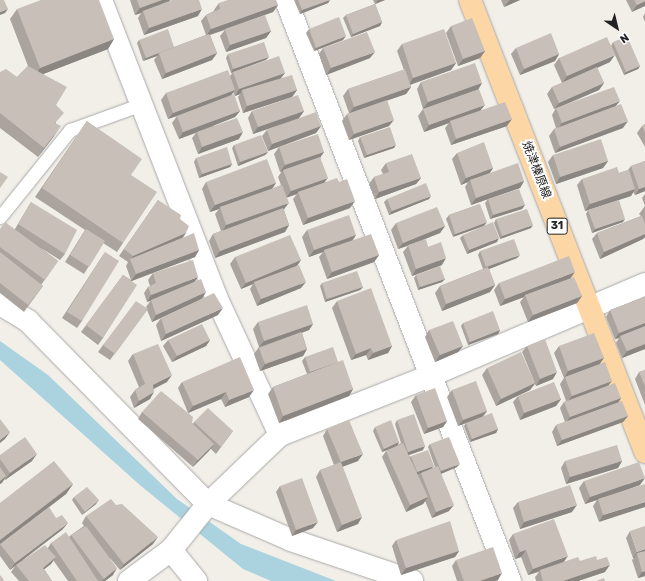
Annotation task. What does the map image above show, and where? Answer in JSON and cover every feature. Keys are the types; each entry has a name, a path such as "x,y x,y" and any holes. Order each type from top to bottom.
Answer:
{"main road":[{"name":"焼津榛原線","path":"470,0 645,452"}],"street":[{"path":"101,0 217,299 280,435"},
{"path":"286,0 432,375 510,581"},
{"path":"129,581 171,550 208,504 280,435 432,375 589,310 645,284"},
{"path":"0,304 28,321 208,504 291,540 412,581"},
{"path":"171,550 196,581"}],"lane":[{"path":"0,217 70,130 142,104"}],"water":[{"path":"0,341 48,375 177,499 241,544 336,581 271,581 243,569 141,486 0,360"}],"building":[{"path":"0,0 4,0 8,9 0,12"},
{"path":"41,0 99,0 114,39 40,68 17,9"},
{"path":"137,0 162,0 140,8"},
{"path":"172,0 199,0 202,9 149,28 143,11"},
{"path":"228,0 276,0 278,5 211,29 206,15 220,9 219,3"},
{"path":"298,0 330,0 302,10"},
{"path":"634,0 645,0 645,1 637,5"},
{"path":"375,4 382,22 353,34 346,15"},
{"path":"265,15 271,31 230,45 225,29"},
{"path":"339,17 346,36 316,48 309,29"},
{"path":"472,18 485,51 463,59 451,26"},
{"path":"168,29 174,47 146,58 139,40"},
{"path":"444,29 456,63 413,78 402,44"},
{"path":"367,32 375,52 331,68 323,48"},
{"path":"551,33 559,54 524,69 516,48"},
{"path":"209,34 217,53 166,73 159,53"},
{"path":"627,36 640,66 626,72 613,42"},
{"path":"607,37 615,55 567,76 559,58"},
{"path":"264,42 269,57 233,69 228,54"},
{"path":"279,56 285,73 239,89 233,72"},
{"path":"475,63 482,83 428,102 421,82"},
{"path":"28,66 67,87 56,105 64,113 55,123 61,126 44,148 0,113 0,72 6,69 17,77"},
{"path":"597,67 604,83 559,103 552,87"},
{"path":"405,69 411,87 354,107 348,89"},
{"path":"228,70 235,90 173,113 166,93"},
{"path":"292,75 297,90 247,106 242,90"},
{"path":"614,87 620,101 562,123 556,108"},
{"path":"479,89 485,105 429,125 423,109"},
{"path":"234,94 240,111 183,132 177,116"},
{"path":"298,95 304,111 258,127 252,111"},
{"path":"387,100 394,120 354,134 347,114"},
{"path":"505,102 512,119 456,139 450,121"},
{"path":"621,104 628,121 560,147 554,129"},
{"path":"316,112 321,126 272,144 267,130"},
{"path":"237,118 243,132 202,147 197,132"},
{"path":"87,121 142,159 131,175 157,192 123,243 42,188"},
{"path":"645,124 645,132 642,126"},
{"path":"390,127 396,145 367,155 360,137"},
{"path":"318,134 324,152 285,165 279,147"},
{"path":"261,135 268,152 240,162 234,145"},
{"path":"601,139 608,161 560,177 553,155"},
{"path":"484,142 493,168 466,178 457,153"},
{"path":"227,147 232,164 202,174 196,158"},
{"path":"412,154 421,178 379,192 374,177 389,172 386,163"},
{"path":"320,157 328,178 291,191 283,170"},
{"path":"267,159 276,183 215,205 206,182"},
{"path":"645,161 645,187 639,189 631,166"},
{"path":"518,163 524,181 476,198 470,180"},
{"path":"617,167 619,173 629,170 635,189 590,204 582,179"},
{"path":"0,172 8,177 0,188"},
{"path":"337,178 339,182 347,179 355,201 308,218 298,192"},
{"path":"426,183 431,196 392,211 387,199"},
{"path":"282,185 289,203 226,225 220,207"},
{"path":"519,189 525,205 493,215 488,199"},
{"path":"158,200 181,215 180,219 189,226 186,233 133,256 124,249"},
{"path":"619,200 625,219 595,229 588,210"},
{"path":"31,202 77,230 65,254 18,224"},
{"path":"480,204 487,222 455,234 449,215"},
{"path":"437,207 445,226 403,243 396,223"},
{"path":"283,208 289,225 220,251 213,234"},
{"path":"527,209 533,225 502,236 496,219"},
{"path":"349,215 356,235 314,250 307,230"},
{"path":"642,216 645,224 645,234 604,252 597,233"},
{"path":"5,222 58,261 45,280 0,247 0,229"},
{"path":"493,222 499,238 469,250 463,235"},
{"path":"86,229 105,241 89,267 70,255"},
{"path":"194,233 199,250 136,274 130,259"},
{"path":"371,234 379,255 332,272 324,250"},
{"path":"290,235 301,260 246,283 235,257"},
{"path":"426,239 428,247 441,242 446,258 416,269 408,245"},
{"path":"514,239 520,255 486,267 480,251"},
{"path":"0,252 43,286 28,305 0,283"},
{"path":"105,252 119,261 82,321 67,312"},
{"path":"569,256 575,272 505,299 499,283"},
{"path":"193,260 198,277 151,295 148,287 156,283 153,273"},
{"path":"299,265 306,282 261,299 254,282"},
{"path":"440,266 445,279 420,287 416,275"},
{"path":"488,267 495,285 446,304 440,286"},
{"path":"357,271 363,287 327,299 322,283"},
{"path":"123,275 137,285 103,338 86,325"},
{"path":"574,277 582,296 533,315 525,295"},
{"path":"201,279 206,292 156,315 151,300"},
{"path":"371,288 392,346 373,353 371,348 356,354 337,301"},
{"path":"214,293 223,308 166,334 161,318"},
{"path":"645,297 645,323 619,333 610,310"},
{"path":"136,301 148,309 115,354 103,345"},
{"path":"307,305 313,324 264,341 258,322"},
{"path":"493,311 500,330 470,342 463,323"},
{"path":"453,321 463,346 440,355 429,330"},
{"path":"202,324 210,340 177,356 168,340"},
{"path":"645,326 645,344 627,351 620,336"},
{"path":"301,332 307,349 265,364 259,348"},
{"path":"594,333 604,358 568,371 559,346"},
{"path":"545,339 557,372 540,379 527,346"},
{"path":"158,344 172,375 153,385 154,392 139,401 135,390 145,384 133,354"},
{"path":"333,347 338,362 310,372 305,357"},
{"path":"521,352 535,383 501,399 487,368"},
{"path":"240,357 254,390 229,400 226,392 193,406 182,382"},
{"path":"343,360 353,389 283,416 273,387"},
{"path":"605,362 612,381 572,396 565,377"},
{"path":"645,370 645,386 639,372"},
{"path":"476,381 487,411 463,420 452,390"},
{"path":"554,382 561,399 524,413 518,396"},
{"path":"615,383 621,398 570,417 564,402"},
{"path":"435,388 447,421 428,428 416,395"},
{"path":"161,391 193,417 192,423 214,444 198,460 142,412"},
{"path":"622,401 628,416 562,440 556,425"},
{"path":"208,408 233,431 221,447 194,422"},
{"path":"492,413 498,429 472,439 466,423"},
{"path":"414,414 425,446 408,452 397,420"},
{"path":"0,419 10,432 0,440"},
{"path":"349,420 363,454 341,462 327,429"},
{"path":"391,420 399,442 384,449 375,427"},
{"path":"25,437 37,454 10,473 0,459 0,455"},
{"path":"449,437 460,464 441,471 430,444"},
{"path":"403,443 428,497 410,505 386,451"},
{"path":"617,445 622,461 570,477 565,461"},
{"path":"428,450 434,466 417,472 411,456"},
{"path":"54,461 73,484 0,540 0,503"},
{"path":"341,462 362,517 342,525 320,470"},
{"path":"639,462 645,478 590,497 584,481"},
{"path":"438,466 454,505 436,512 421,473"},
{"path":"0,467 6,476 0,481"},
{"path":"302,478 318,522 296,530 280,486"},
{"path":"645,484 645,502 603,515 598,499"},
{"path":"570,485 577,505 524,522 518,502"},
{"path":"87,487 99,500 85,512 74,497"},
{"path":"111,499 116,505 122,504 158,537 124,564 86,516"},
{"path":"49,507 56,518 62,515 68,523 15,563 0,544"},
{"path":"554,519 568,556 533,569 526,550 520,552 513,534"},
{"path":"450,521 459,551 406,568 396,540"},
{"path":"86,526 117,568 104,579 71,535"},
{"path":"645,526 645,549 637,552 630,531"},
{"path":"66,532 98,581 77,581 51,543"},
{"path":"45,545 56,557 43,568 52,581 29,581 16,565"},
{"path":"493,547 502,573 480,581 464,581 456,560"},
{"path":"645,551 645,571 642,572 637,553"},
{"path":"596,556 597,560 607,557 610,565 563,581 543,581 540,570 578,557 580,561"},
{"path":"0,575 4,580 3,581 0,581"},
{"path":"604,578 605,581 596,581"}]}
